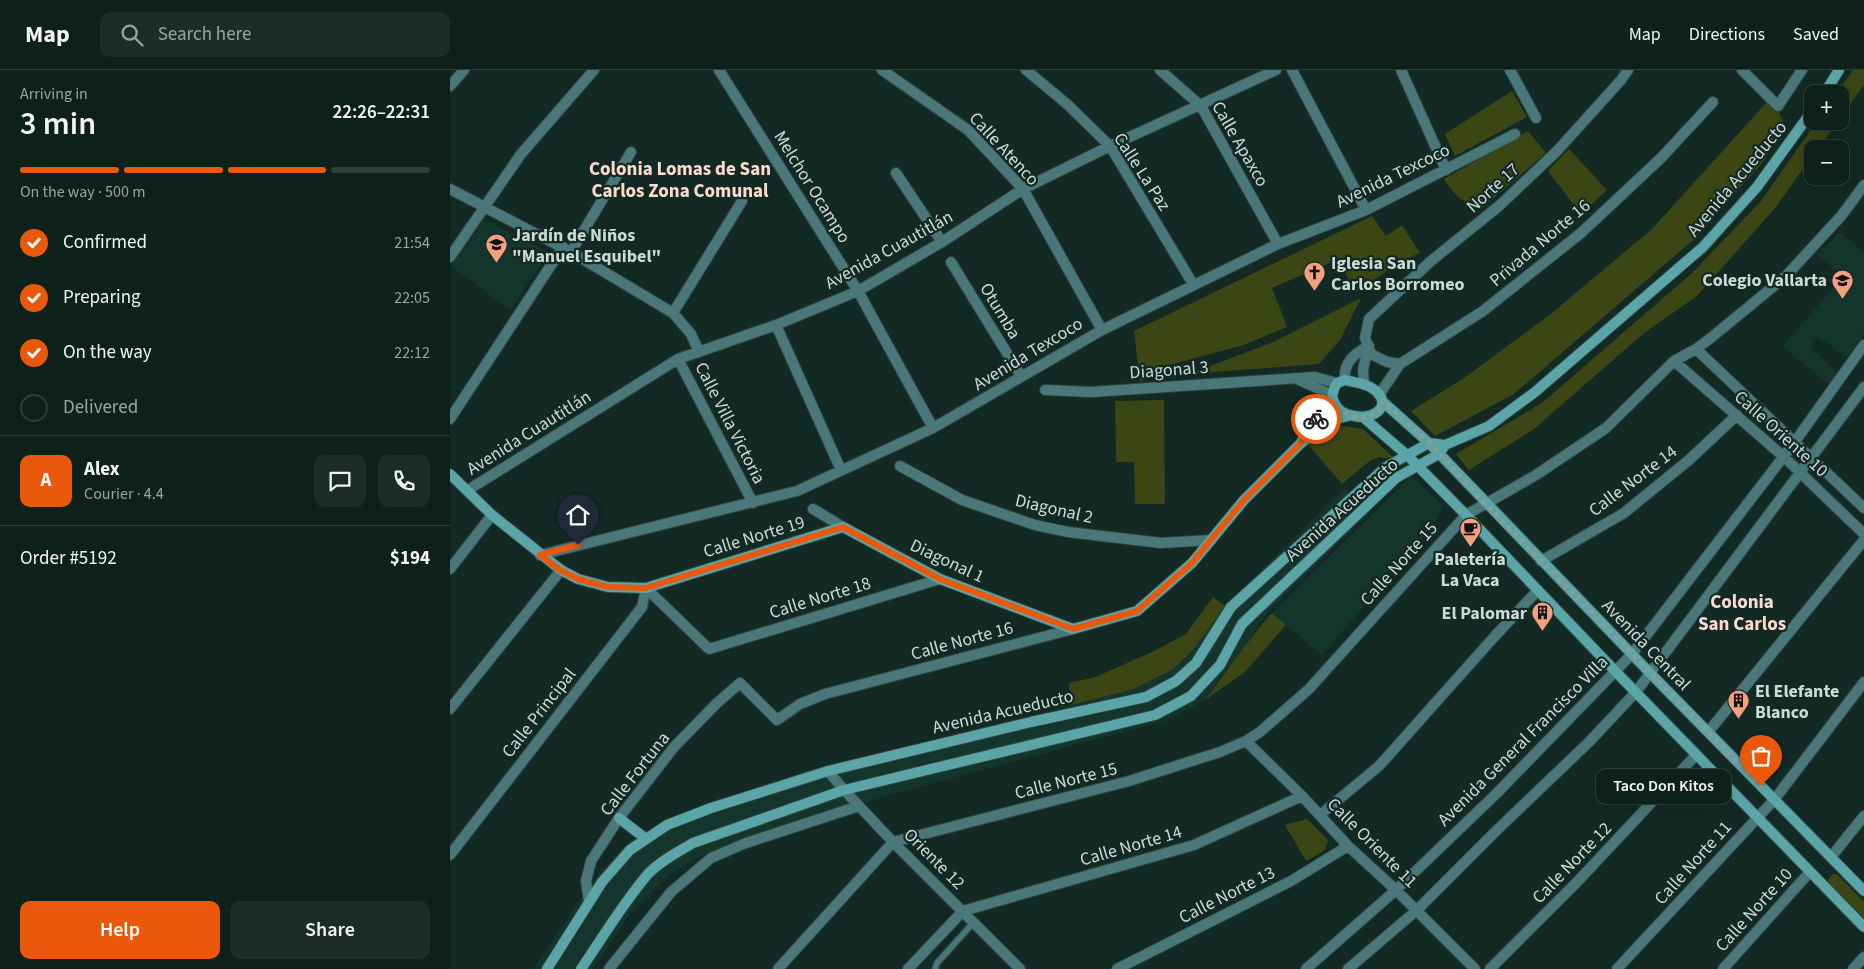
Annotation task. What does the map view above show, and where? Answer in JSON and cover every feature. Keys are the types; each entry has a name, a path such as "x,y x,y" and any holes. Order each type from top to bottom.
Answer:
{"street":[{"path":"450,86 464,70"},
{"path":"450,257 520,154 594,70"},
{"name":"Melchor Ocampo","path":"719,70 858,291 933,428"},
{"name":"Calle Atenco","path":"882,70 968,130 1023,189 1102,330"},
{"name":"Calle La Paz","path":"1026,70 1067,104 1110,146 1193,284"},
{"name":"Calle Apaxco","path":"1160,70 1201,106 1278,244"},
{"name":"Avenida Cuautitlán","path":"468,490 678,359 776,325 858,291 942,242 1023,189 1110,146 1201,106 1276,70"},
{"path":"1292,70 1366,210"},
{"path":"1401,70 1446,170"},
{"path":"1510,70 1536,118"},
{"name":"Norte 17","path":"1369,346 1365,338 1369,319 1431,262 1499,206 1557,151 1628,70"},
{"name":"Avenida Acueducto","path":"1742,70 1778,106 1802,70"},
{"path":"1830,85 1839,70"},
{"name":"Privada Norte 16","path":"1381,398 1397,368 1483,311 1581,233 1661,158 1713,102"},
{"name":"Avenida Acueducto","path":"581,969 649,873 671,856 693,844 844,790 1155,715 1191,696 1220,665 1242,624 1396,478 1442,450 1489,426 1535,392 1703,247 1757,187 1804,122"},
{"name":"Avenida Texcoco","path":"540,555 752,503 797,490 933,428 1102,330 1193,284 1278,244 1366,210 1515,134"},
{"path":"450,419 567,250 631,152"},
{"path":"896,172 942,242"},
{"name":"Calle Norte 15","path":"893,842 1129,781 1220,752 1246,741 1260,732 1309,689 1466,514 1536,475 1606,428 1674,361 1696,349 1786,276 1842,215 1864,185"},
{"path":"450,189 567,250 673,314 691,334 699,352"},
{"path":"673,314 742,201"},
{"name":"Otumba","path":"952,262 1021,376"},
{"path":"776,325 841,470"},
{"name":"Avenida General Francisco Villa","path":"1306,969 1396,890 1502,788 1616,672 1784,458 1864,345"},
{"path":"1369,346 1372,354 1397,368"},
{"path":"1369,346 1351,357 1342,382 1333,390 1332,397 1339,410 1364,418 1408,456 1864,927"},
{"path":"1364,385 1363,370 1369,346"},
{"name":"Calle Oriente 10","path":"1696,349 1864,508"},
{"name":"Calle Villa Victoria","path":"678,359 752,503"},
{"name":"Calle Oriente 10","path":"1674,361 1737,415 1864,534"},
{"name":"Diagonal 3","path":"1045,390 1091,392 1315,377 1342,382"},
{"name":"Diagonal 3","path":"1296,379 1332,397"},
{"path":"1342,382 1364,385 1381,398 1382,408 1376,414 1364,418"},
{"path":"1348,969 1417,910 1497,830 1590,742 1636,692 1864,387"},
{"name":"Calle Norte 16","path":"1300,444 1306,431 1332,397"},
{"name":"Avenida Central","path":"1381,398 1430,443 1442,450 1485,503 1864,891"},
{"name":"Calle Norte 16","path":"740,683 777,720 800,704 825,694 1137,611 1192,563 1244,500 1300,444 1330,421 1351,415"},
{"name":"Calle Norte 14","path":"1541,561 1624,512 1689,460 1737,415"},
{"name":"Avenida Acueducto","path":"547,969 602,882 630,850 667,825 711,808 828,770 1146,697 1176,681 1196,663 1231,607 1386,467 1430,443"},
{"name":"Diagonal 2","path":"900,466 962,500 1035,525 1068,532 1161,543 1211,540"},
{"name":"Calle Norte 19","path":"450,474 492,515 560,570 578,579 608,587 646,588 843,527"},
{"name":"Diagonal 1","path":"813,509 940,579 1073,629"},
{"path":"450,570 492,515"},
{"path":"1709,731 1864,540"},
{"path":"450,709 560,570"},
{"name":"Calle Norte 18","path":"646,588 709,649 940,579"},
{"name":"Calle Principal","path":"450,855 642,607 646,588"},
{"path":"1320,815 1379,766 1494,636 1538,590"},
{"name":"Calle Norte 11","path":"1617,969 1774,800 1864,682"},
{"name":"Calle Fortuna","path":"588,902 586,881 591,861 619,818 674,747 717,703 740,683"},
{"name":"Calle Oriente 11","path":"1246,741 1302,796 1348,846 1417,910 1475,969"},
{"name":"Calle Norte 12","path":"1490,969 1578,881 1696,755"},
{"name":"Oriente 12","path":"828,770 844,790 893,842 1020,969"},
{"name":"Calle Norte 14","path":"963,911 1194,845 1302,796"},
{"path":"609,969 671,892 711,858 746,843 859,806"},
{"path":"1831,857 1864,816"},
{"path":"619,818 646,839"},
{"path":"778,969 893,842"},
{"name":"Calle Norte 13","path":"1117,969 1291,881 1348,846"},
{"name":"Calle Norte 10","path":"1723,969 1810,872"},
{"path":"908,969 963,911"},
{"path":"1853,969 1864,957"}],"lane":[{"path":"935,969 937,963 974,922"}],"shaded area":[{"name":"Jardín de Niños \"Manuel Esquibel\"","path":"484,220 550,252 510,310 450,265"},
{"name":"Colegio Vallarta","path":"1839,232 1864,252 1864,334 1847,357 1818,337 1810,349 1838,371 1829,384 1782,347 1843,276 1817,255"},
{"path":"1411,476 1443,505 1439,518 1322,655 1272,613"},
{"path":"1345,488 1369,514 1267,613 1226,674 1205,700 1164,721 889,795 702,855 668,876 633,910 593,969 533,969 589,886 628,842 671,820 802,773 1134,689 1194,649 1225,606"}],"green space":[{"path":"1853,70 1864,70 1864,85 1849,106 1849,85 1842,85"},
{"path":"1512,91 1527,117 1455,156 1445,134"},
{"path":"1767,102 1779,112 1784,124 1764,161 1692,241 1514,394 1435,436 1411,411 1464,378 1552,313 1652,229"},
{"path":"1811,130 1832,130 1824,140 1804,140 1804,167 1776,207 1697,296 1644,333 1534,429 1469,470 1456,454 1542,403 1692,273 1761,201"},
{"path":"1528,131 1546,153 1481,209 1460,198 1444,179"},
{"path":"1569,149 1607,190 1581,214 1548,171"},
{"path":"1372,216 1386,236 1402,225 1420,253 1400,262 1355,293 1339,259 1272,288 1287,327 1244,345 1169,365 1140,382 1134,331"},
{"path":"1361,298 1340,340 1319,364 1189,374 1271,343"},
{"path":"1164,400 1165,504 1135,504 1134,462 1116,462 1115,401"},
{"path":"1328,424 1363,429 1395,459 1380,457 1371,460 1342,484 1306,442"},
{"path":"1213,597 1225,606 1194,649 1172,670 1134,689 1071,705 1069,683 1096,677 1154,651 1186,634"},
{"path":"1272,613 1286,625 1245,672 1205,700 1254,634"},
{"path":"1307,819 1328,840 1325,850 1306,861 1285,825"},
{"path":"1833,874 1837,874 1864,902 1864,919 1828,884 1828,879"}],"way so far":[{"path":"1316,419 1332,400 1339,410 1364,418 1376,414 1382,408 1382,401 1430,443 1485,503 1761,786"}],"place":[{"name":"Jardín de Niños \"Manuel Esquibel\"","path":"496,264"},
{"name":"Iglesia San Carlos Borromeo","path":"1315,292"},
{"name":"Colegio Vallarta","path":"1843,299"},
{"name":"Paletería La Vaca","path":"1470,548"},
{"name":"El Palomar","path":"1543,632"},
{"name":"El Elefante Blanco","path":"1739,720"},
{"name":"Taco Don Kitos","path":"1761,786"}],"district":[{"name":"Colonia Lomas de San Carlos Zona Comunal","path":"680,180"},
{"name":"Colonia San Carlos","path":"1742,613"}],"route":[{"path":"578,545 540,555 560,570 578,579 608,587 646,588 689,573 843,527 940,579 1073,629 1137,611 1192,563 1244,500 1300,444 1306,431 1316,419"}]}
